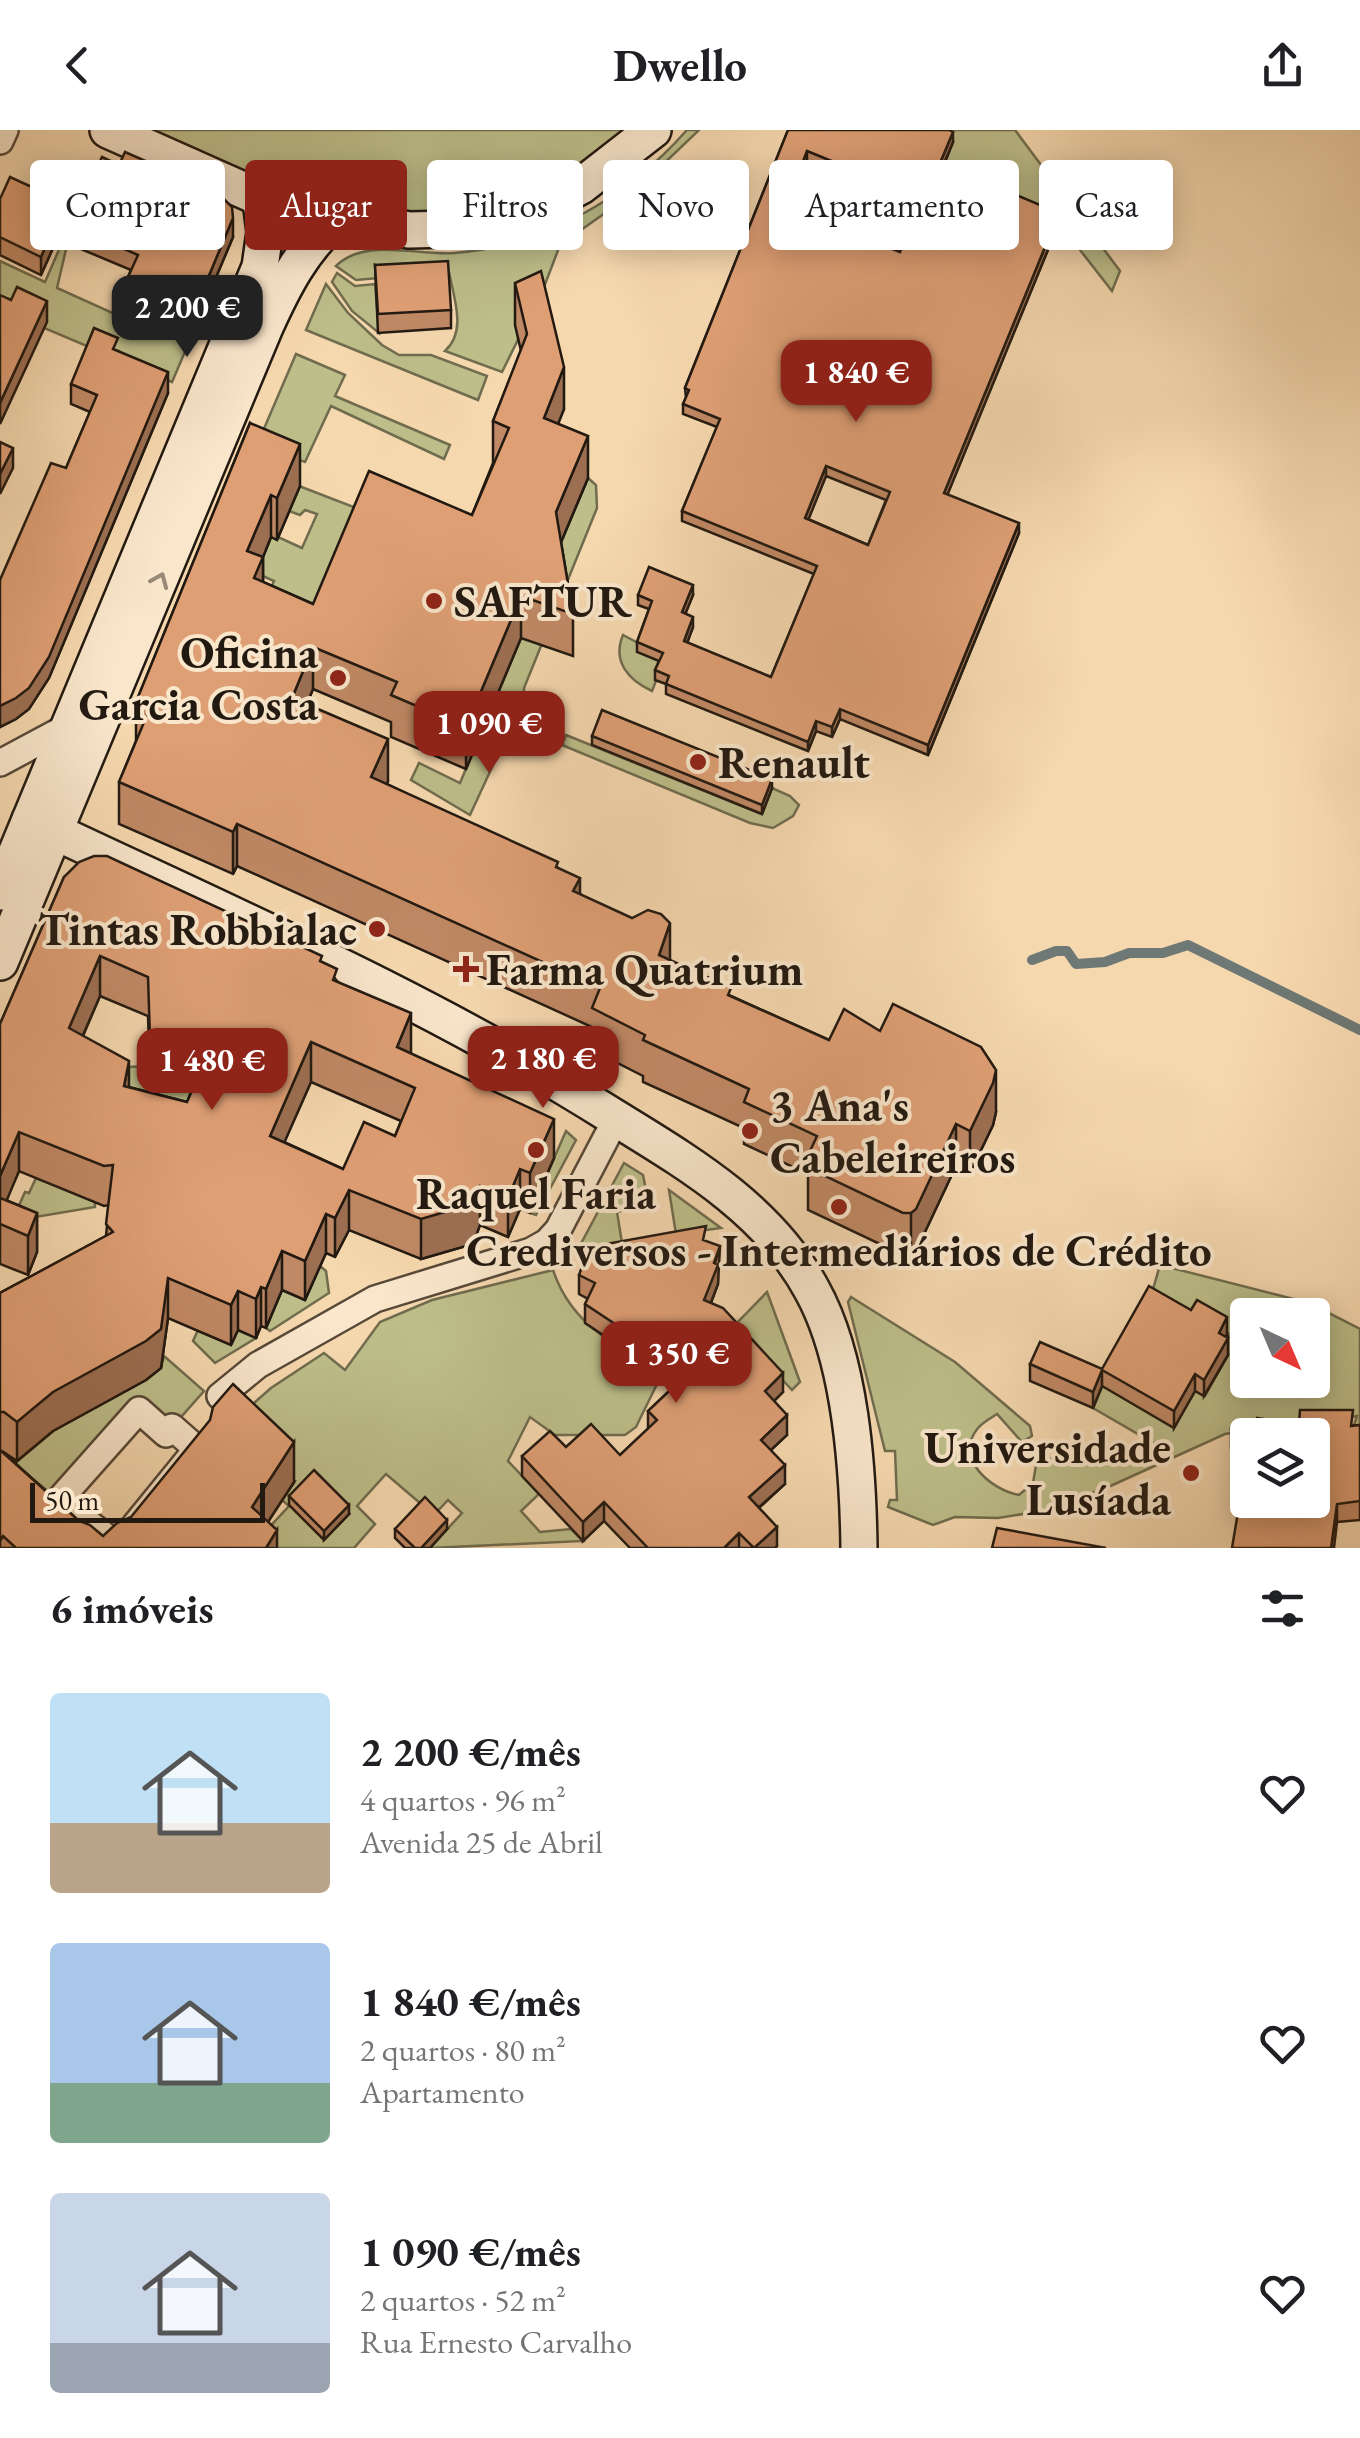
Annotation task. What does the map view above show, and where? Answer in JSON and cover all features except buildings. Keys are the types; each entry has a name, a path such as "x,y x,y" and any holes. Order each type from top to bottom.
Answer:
{"main road":[{"path":"108,130 245,194"},
{"path":"407,230 452,229 499,222 536,210 581,186 653,130"},
{"path":"253,322 263,250"},
{"path":"0,892 42,826 253,322 307,250"},
{"path":"0,962 69,726 206,434"},
{"path":"42,826 372,981 564,1086 714,1182 743,1205 785,1251 824,1315 844,1390 857,1492 859,1548"}],"street":[{"path":"0,141 6,130"},
{"path":"0,763 69,726"},
{"path":"220,1396 258,1365 375,1299 532,1252 547,1242 558,1230 616,1119"},
{"path":"139,1410 166,1434 172,1426 197,1448 118,1546 59,1500 139,1410"},
{"path":"31,1496 90,1548"}],"green space":[{"path":"141,130 640,130 583,173 583,160 427,160 427,219 407,216 407,160 245,160 245,175 225,166 225,160 210,160"},
{"path":"687,130 699,130 668,160 657,160"},
{"path":"925,130 1015,130 1039,162 1039,215 1019,206 1019,160 935,160"},
{"path":"603,202 603,214 583,229 583,213"},
{"path":"59,250 66,250 57,288 119,316 122,312 190,340 172,382 44,328 0,301 0,261 45,282"},
{"path":"376,250 558,250 502,372 445,351 456,334 457,324 449,272 356,280 336,266 348,257"},
{"path":"1080,250 1104,250 1120,271 1112,291"},
{"path":"337,273 355,286 375,284 379,333 352,311 332,282"},
{"path":"326,284 348,313 382,345 399,355 431,355 487,376 478,400 306,330"},
{"path":"296,354 345,375 335,396 450,445 444,459 331,406 305,462 257,445"},
{"path":"588,478 596,485 597,508 524,688 524,699 533,705 524,729 512,724 470,815 411,780 419,763 460,783"},
{"path":"299,486 369,513 313,646 257,622 274,581 256,573 271,537 302,548 317,514 289,511"},
{"path":"623,635 663,663 652,691 624,669 620,653"},
{"path":"566,735 761,814 772,788 799,805 793,816 773,828 750,823 562,745"},
{"path":"74,1056 101,1068 151,1066 207,1095 193,1128"},
{"path":"566,1131 576,1140 536,1215 530,1213"},
{"path":"93,1151 95,1207 12,1221 36,1178 57,1186"},
{"path":"624,1163 643,1175 649,1205 617,1212 622,1243 576,1253"},
{"path":"669,1190 721,1228 676,1234"},
{"path":"1160,1265 1289,1298 1230,1298 1230,1398 1330,1398 1330,1314 1360,1329 1360,1499 1353,1428 1357,1416 1330,1420 1230,1418 1230,1433 1106,1488 1042,1511 998,1518 955,1517 933,1525 888,1507 890,1500 897,1500 895,1451 885,1451 848,1302 851,1297 955,1362 1030,1426 1032,1436 1022,1442 997,1414 980,1426 971,1439 970,1450 979,1471 997,1487 1019,1495 1033,1483 1036,1465 1075,1448 1143,1455 1160,1447 1093,1408 1107,1375 1137,1406 1173,1427 1195,1391 1205,1396 1228,1355 1149,1303"},
{"path":"320,1266 326,1271 329,1293 270,1331 266,1328 282,1290 305,1300"},
{"path":"553,1270 562,1292 589,1325 624,1349 685,1377 675,1388 658,1382 636,1427 625,1435 555,1435 530,1417 508,1461 539,1494 521,1511 540,1532 571,1529 583,1541 430,1548 462,1513 448,1500 434,1515 386,1474 357,1506 375,1524 354,1548 262,1548 264,1533 289,1506 282,1500 294,1483 245,1411 271,1388 324,1353 345,1370 380,1322 432,1300"},
{"path":"767,1292 800,1382 792,1390 733,1327"},
{"path":"198,1330 237,1330 256,1338 215,1363 193,1341"},
{"path":"164,1356 204,1391 166,1434 139,1410 59,1500 14,1464 53,1431 161,1368"}],"waterway":[{"path":"1032,960 1067,951 1076,964 1105,962 1129,953 1163,953 1188,945 1360,1030"}],"place":[{"name":"SAFTUR","path":"434,601"},
{"name":"Oficina Garcia Costa","path":"338,678"},
{"name":"Renault","path":"698,762"},
{"name":"Tintas Robbialac","path":"377,929"},
{"name":"Farma Quatrium","path":"466,969"},
{"name":"3 Ana's Cabeleireiros","path":"750,1131"},
{"name":"Raquel Faria","path":"536,1150"},
{"name":"Crediversos - Intermediários de Crédito","path":"839,1207"},
{"name":"Universidade Lusíada","path":"1191,1473"}]}
